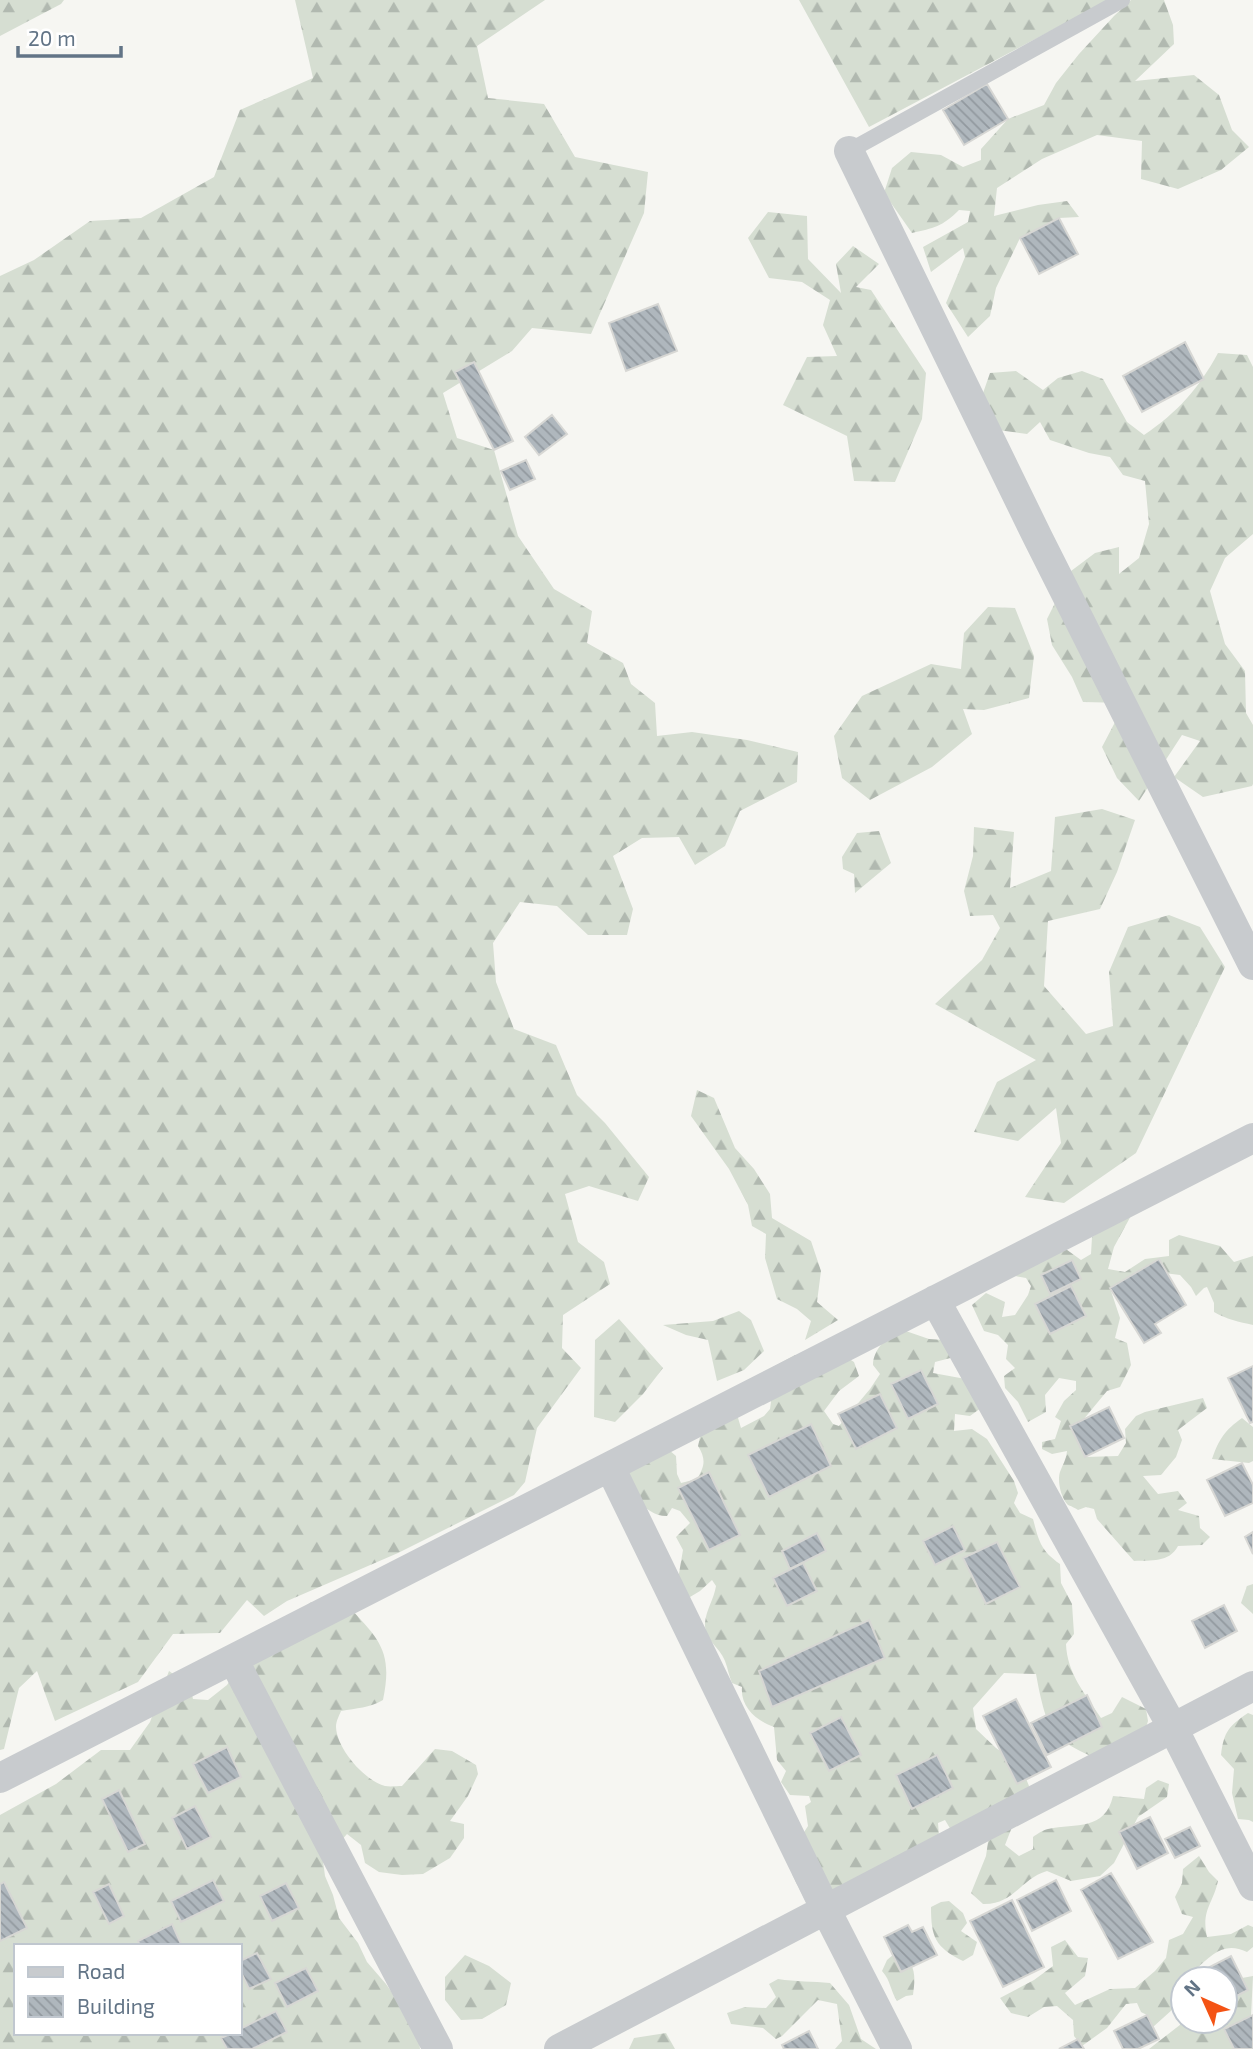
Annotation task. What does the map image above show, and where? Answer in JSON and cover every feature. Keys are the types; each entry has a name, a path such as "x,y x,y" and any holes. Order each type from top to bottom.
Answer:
{"street":[{"path":"849,151 1038,538 1253,965"},
{"path":"0,1778 1253,1138"},
{"path":"935,1300 1173,1728 1253,1886"},
{"path":"610,1467 826,1910 897,2049"},
{"path":"233,1659 438,2049"},
{"path":"559,2049 1253,1686"}],"lane":[{"path":"849,151 1122,0"}],"green space":[{"path":"0,0 64,0 0,36"},
{"path":"295,0 545,0 477,46 488,98 544,104 575,157 648,172 644,213 591,334 532,328 512,351 443,393 457,438 494,450 518,536 554,589 592,611 587,643 623,663 631,684 655,703 657,736 692,732 747,740 798,752 797,782 740,811 725,846 695,865 679,837 642,838 613,856 633,909 627,935 588,935 557,906 520,902 493,943 496,982 514,1029 556,1045 577,1095 605,1123 649,1177 638,1201 589,1186 565,1194 578,1242 604,1262 610,1284 563,1315 562,1348 581,1368 537,1428 525,1482 514,1495 398,1553 287,1601 264,1616 247,1600 220,1633 173,1634 138,1682 55,1721 37,1671 19,1688 4,1749 0,1750 0,276 34,260 90,221 141,218 214,177 240,110 313,78"},
{"path":"799,0 1109,0 869,127"},
{"path":"1131,0 1164,0 1173,25 1174,44 1135,81 1194,75 1219,95 1232,130 1249,147 1221,170 1178,189 1141,179 1142,141 1097,135 1042,159 997,188 994,216 1067,201 1079,217 1059,218 1020,238 996,288 990,316 968,337 946,303 965,257 963,248 931,272 923,247 968,222 970,211 959,210 937,226 912,233 884,193 892,168 911,152 941,155 963,167 981,160 981,149 1008,119 1044,105 1056,83 1079,54"},
{"path":"768,212 807,216 808,259 841,293 836,264 853,246 879,264 856,287 871,290 926,373 922,419 895,482 854,481 847,436 783,405 807,357 837,356 823,325 830,300 802,282 769,278 748,238"},
{"path":"1218,353 1247,355 1253,367 1253,534 1225,558 1210,591 1225,644 1245,671 1246,713 1253,725 1253,784 1203,797 1174,777 1200,741 1182,735 1139,801 1117,778 1102,747 1125,703 1083,702 1072,677 1052,645 1047,619 1071,571 1095,553 1119,547 1119,574 1139,558 1149,524 1145,481 1123,475 1110,457 1050,440 1040,422 1027,434 998,430 982,396 990,373 1016,371 1043,390 1058,378 1082,371 1103,379 1127,422 1144,435 1187,398"},
{"path":"988,607 1015,608 1034,656 1029,698 984,710 963,709 972,734 932,767 870,800 842,778 834,736 862,696 931,664 961,669 964,633"},
{"path":"1102,809 1135,820 1117,872 1100,909 1048,921 1044,986 1086,1034 1113,1026 1109,972 1128,927 1169,915 1200,927 1225,967 1136,1153 1064,1203 1025,1197 1061,1143 1056,1108 1018,1141 974,1132 997,1082 1036,1060 935,1004 982,960 1000,928 993,915 970,916 964,891 973,856 974,827 1014,832 1010,888 1051,871 1055,817"},
{"path":"879,831 891,863 855,893 854,874 843,869 842,857 857,833"},
{"path":"697,1090 714,1098 735,1148 754,1169 770,1194 772,1218 811,1241 821,1271 817,1302 838,1320 805,1340 811,1321 797,1309 777,1299 765,1258 766,1234 752,1226 748,1205 729,1169 691,1116"},
{"path":"1133,1212 1114,1247 1108,1269 1125,1272 1145,1259 1169,1256 1169,1240 1179,1235 1220,1246 1234,1262 1253,1256 1253,1325 1214,1312 1214,1303 1207,1287 1196,1296 1180,1275 1140,1270 1110,1288 1120,1318 1115,1338 1127,1343 1131,1365 1120,1387 1107,1391 1083,1420 1070,1426 1085,1457 1118,1456 1126,1443 1125,1429 1136,1416 1145,1412 1203,1398 1207,1408 1178,1430 1182,1440 1176,1457 1161,1475 1143,1476 1158,1494 1178,1491 1187,1503 1178,1510 1199,1516 1200,1528 1210,1537 1202,1545 1178,1546 1165,1558 1134,1561 1097,1519 1094,1509 1086,1507 1078,1510 1066,1502 1059,1480 1067,1451 1052,1454 1042,1449 1042,1442 1055,1439 1061,1421 1055,1417 1064,1401 1076,1390 1076,1381 1059,1378 1045,1395 1046,1412 1028,1422 1018,1402 1005,1388 1004,1376 1015,1368 1006,1359 1008,1345 998,1335 984,1331 972,1305 986,1293 1005,1302 1002,1317 1015,1315 1031,1286 1026,1278 1015,1276 1063,1247 1081,1260 1091,1254 1092,1237"},
{"path":"739,1311 751,1320 764,1351 744,1370 717,1381 708,1340 686,1335 663,1325 713,1321"},
{"path":"619,1319 663,1368 643,1394 615,1422 594,1417 595,1340"},
{"path":"897,1328 929,1339 944,1340 962,1355 935,1362 933,1373 971,1380 981,1408 970,1416 955,1414 954,1431 972,1429 987,1439 1014,1481 1018,1493 1014,1503 1020,1513 1033,1519 1041,1544 1060,1564 1061,1583 1072,1604 1074,1634 1066,1644 1067,1655 1083,1692 1101,1718 1112,1713 1122,1697 1146,1709 1148,1721 1143,1737 1100,1760 1065,1743 1053,1731 1043,1707 1036,1674 1004,1673 973,1708 976,1729 1021,1766 1029,1786 1026,1805 1014,1822 1005,1845 1019,1856 1033,1849 1033,1837 1040,1832 1096,1820 1109,1807 1113,1796 1144,1799 1146,1788 1158,1780 1169,1784 1167,1797 1138,1817 1114,1863 1100,1876 1071,1881 1047,1871 1010,1896 994,1903 983,1904 971,1893 986,1856 991,1821 951,1830 945,1820 938,1823 939,1836 808,1906 792,1874 791,1852 808,1826 805,1806 811,1802 809,1796 790,1795 781,1782 786,1771 777,1760 774,1727 756,1717 747,1707 742,1687 732,1683 725,1661 709,1639 705,1629 706,1618 716,1586 712,1580 690,1597 677,1585 683,1550 676,1537 690,1523 680,1511 672,1508 667,1516 662,1516 635,1502 623,1461 661,1443 676,1456 677,1474 681,1483 697,1479 703,1462 698,1446 702,1428 736,1411 741,1428 764,1416 770,1409 771,1402 767,1391 773,1367 795,1355 817,1359 843,1355 854,1362 859,1376 839,1391 824,1411 833,1424 839,1426 880,1374 873,1365 875,1354"},
{"path":"1242,1418 1253,1427 1253,1461 1249,1463 1212,1459 1223,1436"},
{"path":"1253,1584 1253,1614 1241,1603 1247,1586"},
{"path":"311,1602 348,1606 376,1638 381,1648 385,1658 386,1684 383,1700 341,1711 336,1727 346,1754 369,1777 385,1786 402,1786 435,1749 452,1751 476,1765 478,1774 468,1796 450,1821 464,1824 464,1838 450,1858 423,1874 379,1872 365,1863 361,1845 347,1834 323,1861 325,1876 339,1918 358,1943 367,1962 404,2010 419,2041 420,2049 0,2049 0,1815 56,1784 101,1750 130,1750 150,1722 169,1671 190,1686 193,1699 208,1700 227,1685 249,1650"},
{"path":"1248,1713 1253,1715 1253,1822 1238,1819 1232,1793 1234,1769 1221,1755 1228,1730"},
{"path":"1199,1856 1218,1881 1205,1920 1207,1937 1231,1934 1248,1925 1253,1927 1253,1947 1247,1952 1232,1948 1219,1951 1200,1965 1169,1965 1169,2013 1153,2027 1137,2003 1126,2004 1107,2028 1082,2046 1074,2036 1073,2020 1057,2006 1044,2007 1028,2017 1011,2013 1000,1998 1034,1980 1053,1966 1051,1947 1065,1940 1078,1957 1088,1958 1085,1976 1065,1993 1075,2005 1110,1989 1135,1988 1166,1958 1169,1940 1183,1934 1193,1917 1182,1914 1175,1897 1182,1883 1183,1869"},
{"path":"949,1901 963,1913 967,1923 961,1931 977,1942 973,1955 963,1961 941,1946 932,1926 931,1907"},
{"path":"900,1949 909,1960 914,1981 913,1995 897,2001 882,1971 887,1960"},
{"path":"465,1955 489,1966 511,1983 506,2005 482,2019 461,2020 445,2000 445,1977"},
{"path":"1253,1976 1251,2016 1239,2022 1239,1995 1248,1990 1242,1978"},
{"path":"778,1979 830,1983 849,2005 861,2039 876,2049 835,2049 842,2041 837,2004 818,2000 776,2039 763,2028 731,2024 727,2013 745,2007 766,2008 776,1997 769,1984"},
{"path":"666,2033 675,2049 629,2049 634,2038"},
{"path":"1169,2033 1227,2035 1234,2049 1149,2049"}],"building":[{"path":"987,84 1008,119 964,145 943,110"},
{"path":"1059,218 1078,254 1039,274 1020,238"},
{"path":"658,304 677,351 626,371 609,323"},
{"path":"1185,342 1204,379 1142,412 1123,376"},
{"path":"474,362 513,441 494,450 455,372"},
{"path":"552,415 567,434 539,455 525,437"},
{"path":"526,460 535,479 510,490 501,471"},
{"path":"1159,1259 1186,1305 1155,1324 1161,1333 1144,1343 1110,1288"},
{"path":"1072,1260 1081,1279 1050,1294 1041,1275"},
{"path":"1071,1286 1086,1316 1050,1334 1035,1304"},
{"path":"1253,1366 1253,1422 1250,1423 1228,1378"},
{"path":"921,1370 938,1404 908,1419 891,1384"},
{"path":"880,1394 897,1428 856,1449 838,1414"},
{"path":"1109,1407 1124,1438 1085,1457 1070,1426"},
{"path":"811,1424 831,1466 769,1497 748,1455"},
{"path":"1242,1463 1253,1485 1253,1503 1225,1516 1207,1480"},
{"path":"709,1472 740,1535 709,1550 678,1488"},
{"path":"953,1526 965,1550 935,1565 923,1541"},
{"path":"1253,1532 1253,1554 1245,1537"},
{"path":"817,1533 826,1551 790,1569 782,1551"},
{"path":"997,1542 1020,1587 986,1604 963,1558"},
{"path":"803,1563 817,1591 787,1606 773,1578"},
{"path":"1224,1605 1237,1631 1205,1648 1192,1621"},
{"path":"869,1620 885,1658 772,1707 759,1671"},
{"path":"1087,1695 1102,1727 1047,1755 1031,1723"},
{"path":"1016,1699 1051,1767 1017,1784 983,1716"},
{"path":"841,1717 861,1755 829,1771 810,1733"},
{"path":"227,1747 241,1777 208,1793 193,1764"},
{"path":"937,1755 953,1788 912,1809 896,1775"},
{"path":"119,1790 145,1844 128,1852 102,1799"},
{"path":"195,1806 211,1837 187,1849 172,1818"},
{"path":"1150,1817 1168,1853 1137,1869 1119,1832"},
{"path":"1190,1827 1200,1846 1175,1858 1165,1839"},
{"path":"1111,1873 1153,1942 1118,1959 1081,1890"},
{"path":"213,1880 224,1901 181,1922 171,1901"},
{"path":"1056,1880 1071,1911 1032,1931 1017,1900"},
{"path":"4,1882 27,1928 0,1941 0,1884"},
{"path":"286,1883 299,1908 272,1921 260,1896"},
{"path":"109,1884 124,1916 109,1924 93,1892"},
{"path":"1012,1900 1044,1967 1003,1987 970,1921"},
{"path":"172,1924 181,1944 139,1944 138,1941"},
{"path":"908,1925 912,1932 923,1927 937,1955 901,1972 884,1937"},
{"path":"257,1953 271,1979 249,1989 242,1974 242,1960"},
{"path":"1231,1956 1236,1965 1214,1965"},
{"path":"306,1968 318,1991 287,2007 275,1983"},
{"path":"1239,1972 1248,1990 1239,1995"},
{"path":"276,2011 287,2032 252,2049 227,2049 221,2038 242,2035 242,2028"},
{"path":"1147,2015 1159,2039 1138,2049 1123,2049 1114,2031"},
{"path":"1253,2015 1253,2049 1234,2049 1227,2035 1239,2035 1239,2022"},
{"path":"809,2031 818,2049 784,2049 782,2045"},
{"path":"1078,2039 1084,2049 1059,2049"}]}
